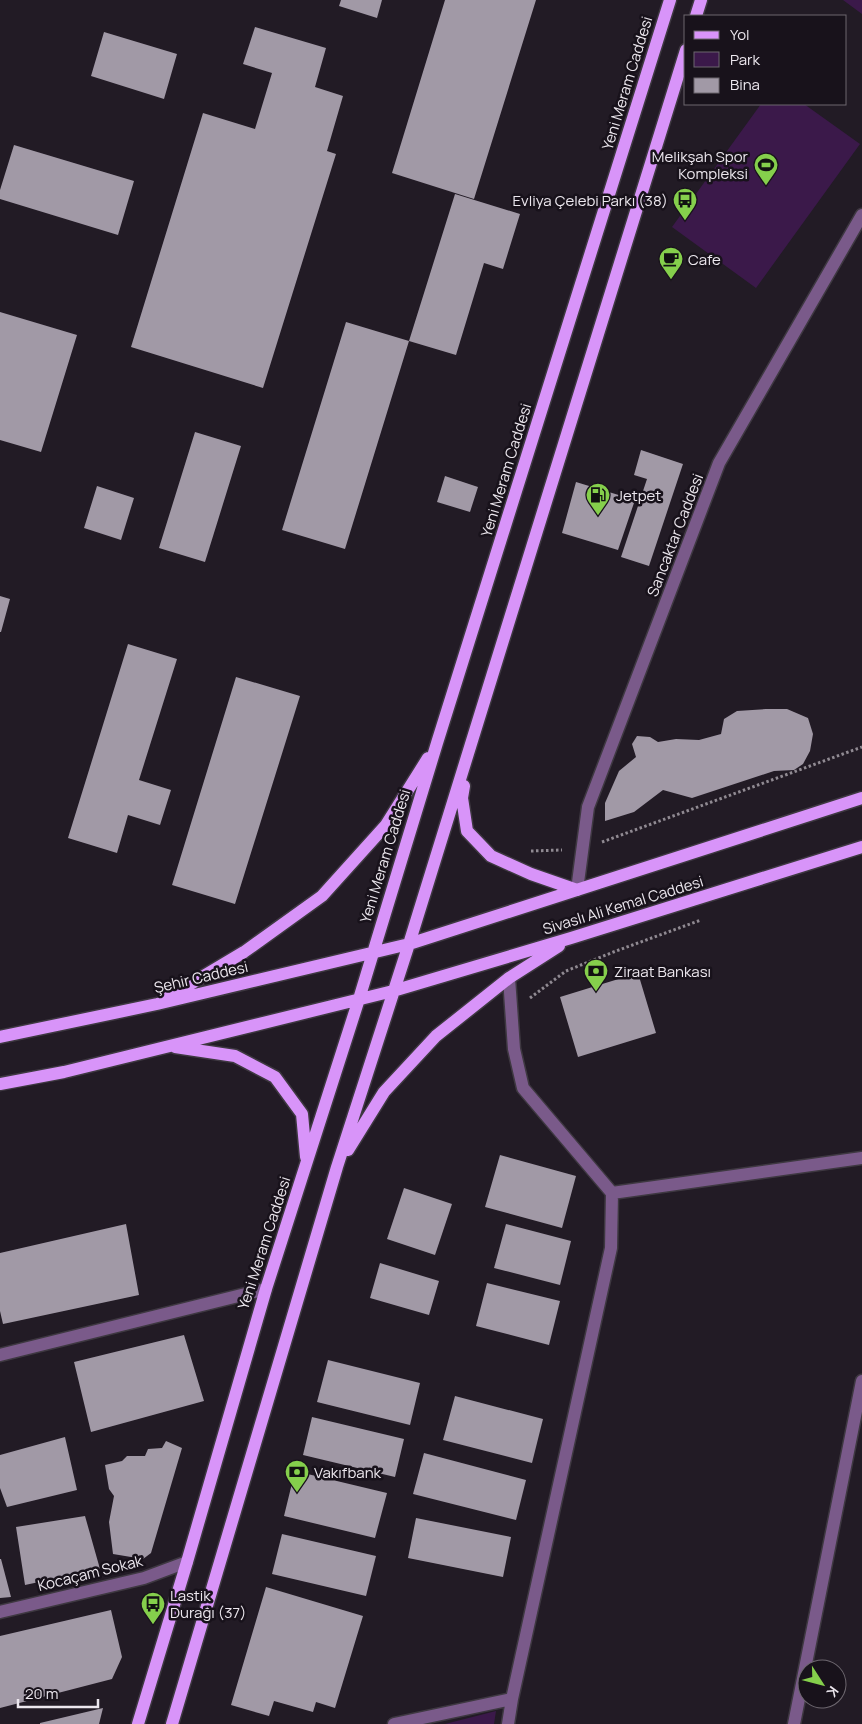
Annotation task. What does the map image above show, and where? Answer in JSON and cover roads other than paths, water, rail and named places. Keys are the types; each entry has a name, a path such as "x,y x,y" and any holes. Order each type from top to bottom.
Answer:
{"main road":[{"name":"Yeni Meram Caddesi","path":"138,1724 266,1289 359,999 437,743 670,0"},
{"path":"696,15 701,0"},
{"path":"172,1724 337,1167 468,756 684,56"},
{"path":"157,1004 244,952 322,896 386,824 437,743"},
{"path":"468,756 462,798 467,831 491,856 532,874 577,890"},
{"name":"Sivaslı Ali Kemal Caddesi","path":"409,944 862,798"},
{"name":"Sivaslı Ali Kemal Caddesi","path":"393,991 571,938 862,847"},
{"path":"337,1167 384,1092 436,1036 509,978 571,938"},
{"name":"Şehir Caddesi","path":"0,1037 157,1004 409,944"},
{"path":"0,1084 64,1072 393,991"},
{"path":"167,1046 236,1056 275,1077 302,1114 307,1162"}],"street":[{"name":"Sancaktar Caddesi","path":"577,890 588,807 719,464 862,215"},
{"path":"508,1724 512,1698 612,1248 612,1193 523,1088 514,1048 509,978"},
{"path":"612,1193 862,1158"},
{"path":"0,1355 266,1289"},
{"path":"794,1724 862,1380"},
{"name":"Kocaçam Sokak","path":"0,1612 144,1578 187,1562"},
{"path":"394,1724 512,1698"}],"place":[{"name":"Melikşah Spor Kompleksi","path":"766,186"},
{"name":"Evliya Çelebi Parkı (38)","path":"685,221"},
{"name":"Cafe","path":"671,280"},
{"name":"Jetpet","path":"598,516"},
{"name":"Ziraat Bankası","path":"596,992"},
{"name":"Vakıfbank","path":"297,1493"},
{"name":"Lastik Durağı (37)","path":"153,1625"}]}
